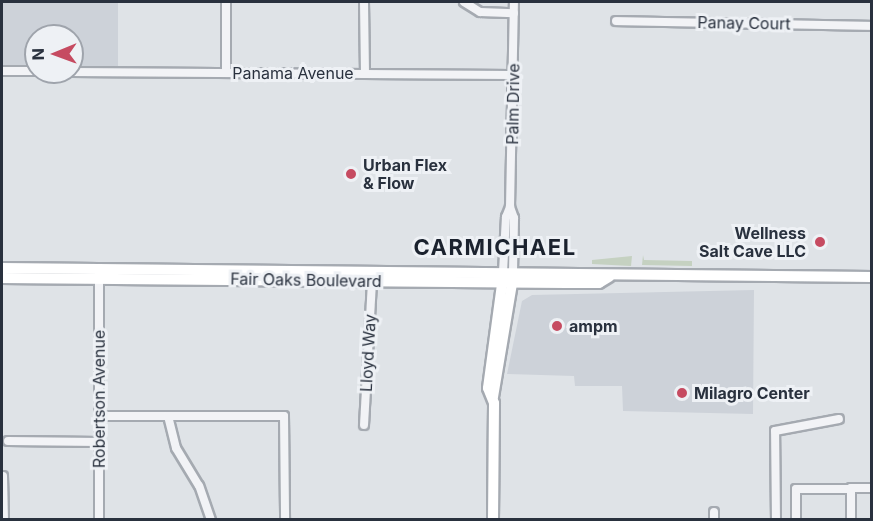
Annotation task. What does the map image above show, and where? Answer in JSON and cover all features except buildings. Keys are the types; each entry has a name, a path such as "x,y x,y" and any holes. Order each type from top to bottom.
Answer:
{"main road":[{"name":"Fair Oaks Boulevard","path":"2,268 304,280 372,281 508,277"},
{"name":"Fair Oaks Boulevard","path":"2,278 99,273 383,271 599,283 609,277 872,277"},
{"path":"304,280 311,276 377,275 383,271"},
{"path":"493,519 493,397 508,277"}],"street":[{"path":"226,2 226,72"},
{"path":"364,2 365,74"},
{"path":"464,2 480,12 514,13"},
{"name":"Palm Drive","path":"508,277 506,217 510,207 514,2"},
{"name":"Panay Court","path":"616,21 872,26"},
{"path":"2,71 24,71"},
{"name":"Panama Avenue","path":"84,72 514,75"},
{"name":"Robertson Avenue","path":"99,273 99,519"},
{"name":"Lloyd Way","path":"364,426 372,281"},
{"path":"99,416 284,416 285,519"},
{"path":"168,416 176,448 199,486 211,519"},
{"path":"776,519 775,431 838,419"},
{"path":"8,441 99,442"},
{"path":"3,476 4,519"},
{"path":"796,519 796,489 872,488"},
{"path":"851,489 851,519"}],"shaded area":[{"path":"2,2 118,2 118,67 84,67 84,24 24,24 24,67 2,66"},
{"path":"754,290 753,414 623,411 622,386 575,386 574,376 507,374 522,301 532,295"}],"green space":[{"path":"643,255 644,260 692,261 692,266 642,265"},
{"path":"632,256 631,266 592,264 592,260"}],"place":[{"name":"Urban Flex & Flow","path":"351,174"},
{"name":"Wellness Salt Cave LLC","path":"820,242"},
{"name":"ampm","path":"557,326"},
{"name":"Milagro Center","path":"682,393"}],"district":[{"name":"CARMICHAEL","path":"495,248"}]}
